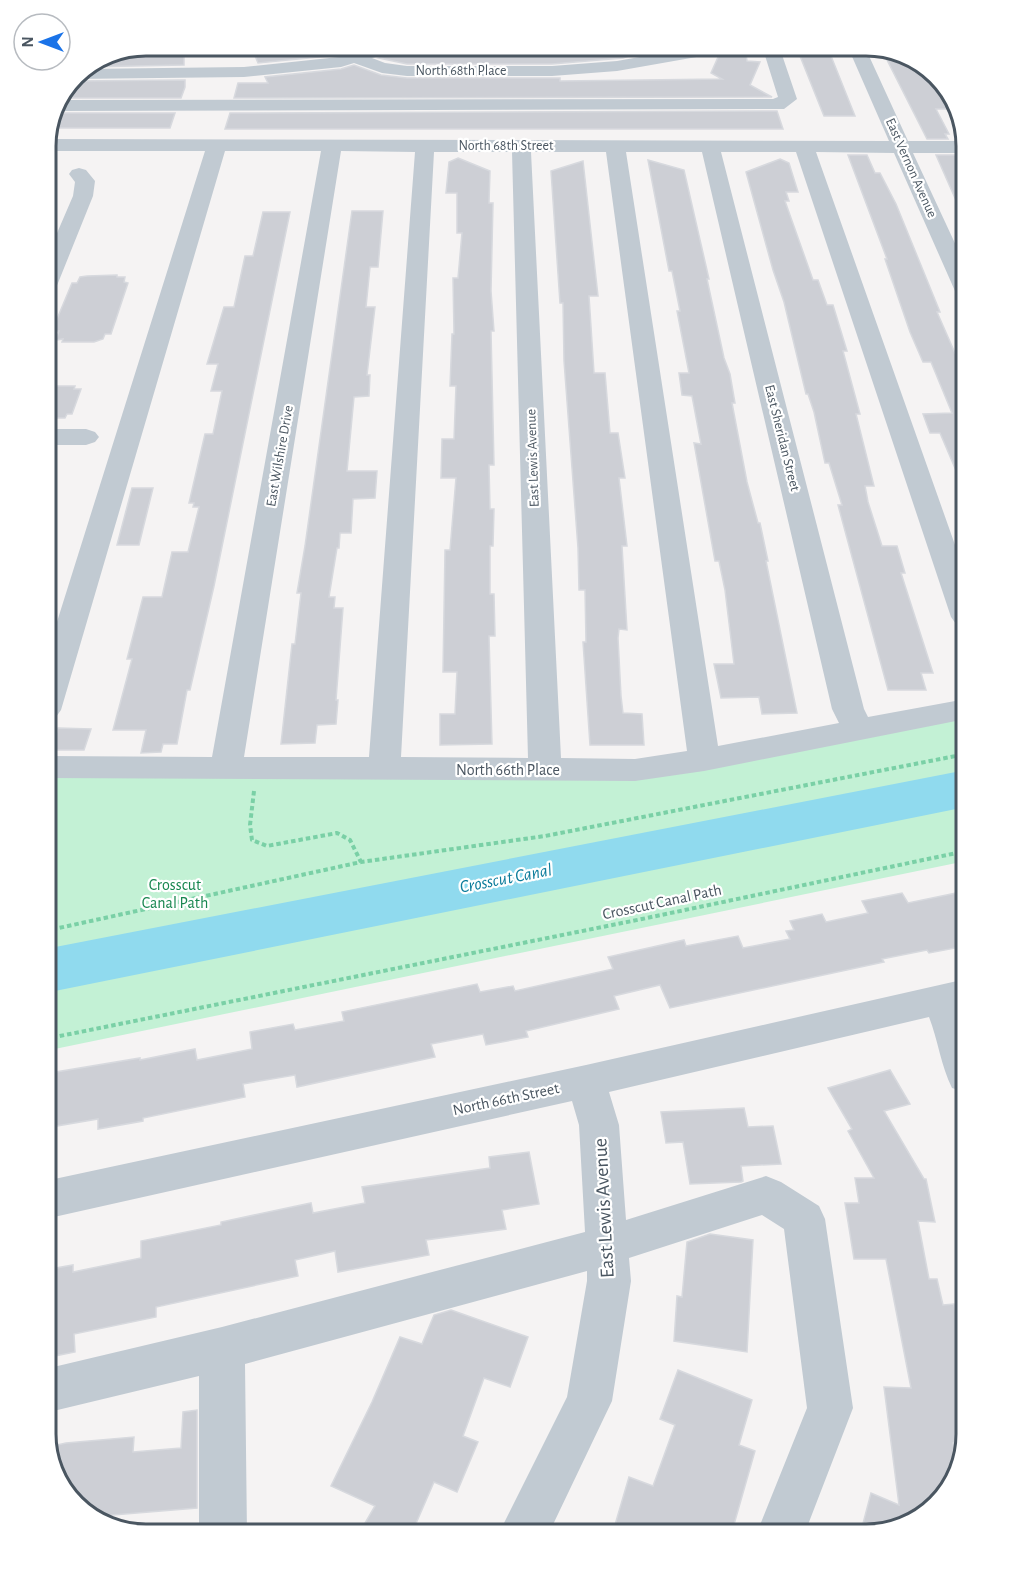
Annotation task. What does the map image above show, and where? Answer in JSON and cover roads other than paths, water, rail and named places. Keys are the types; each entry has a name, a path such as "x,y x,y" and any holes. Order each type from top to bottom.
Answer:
{"street":[{"path":"191,145 220,56"},
{"path":"92,74 214,73 325,64 362,56"},
{"path":"630,56 639,63"},
{"name":"North 68th Place","path":"356,58 382,68 422,71 552,71 676,62 696,56"},
{"path":"65,106 777,105 788,99 773,56"},
{"name":"East Vernon Avenue","path":"860,56 956,269"},
{"name":"North 68th Street","path":"56,145 956,147"},
{"path":"56,674 217,145"},
{"name":"East Wilshire Drive","path":"226,768 332,145"},
{"path":"384,770 425,146"},
{"name":"East Lewis Avenue","path":"522,146 545,771"},
{"path":"615,146 704,760"},
{"name":"East Sheridan Street","path":"710,146 848,709 857,729"},
{"path":"804,146 956,588"},
{"path":"56,243 83,196 85,181 79,174"},
{"path":"56,437 86,437"},
{"name":"North 66th Place","path":"56,767 635,770 704,760 956,711"},
{"path":"954,997 956,1025"},
{"name":"North 66th Street","path":"56,1198 954,997"},
{"name":"East Lewis Avenue","path":"528,1524 589,1401 609,1281 599,1125 586,1081"},
{"path":"56,1388 222,1349 607,1246 766,1195 804,1219 830,1408 784,1524"},
{"path":"222,1349 223,1524"}],"water":[{"name":"Crosscut Canal","path":"956,772 956,809 56,991 56,947"}],"park label":[{"name":"Crosscut Canal Path","path":"175,894"}]}
